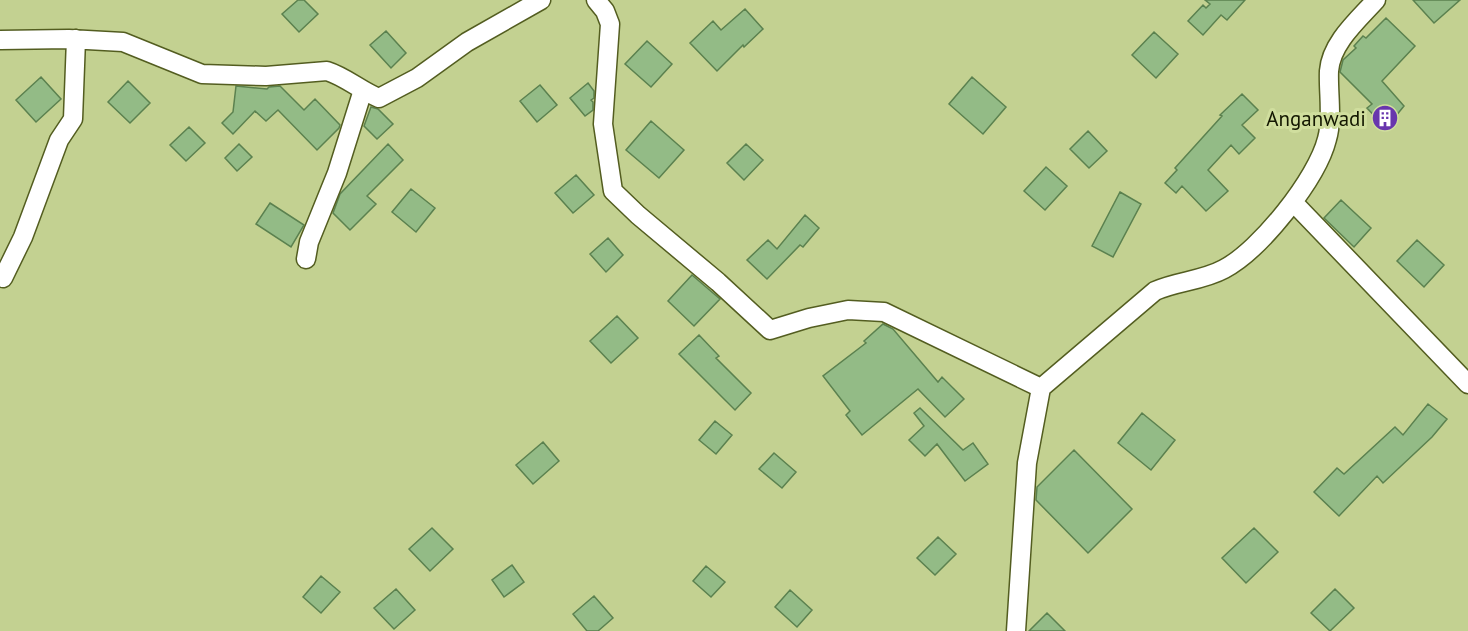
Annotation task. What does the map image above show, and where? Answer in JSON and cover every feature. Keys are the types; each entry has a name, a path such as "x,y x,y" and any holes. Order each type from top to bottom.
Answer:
{"street":[{"path":"0,40 76,39 123,42 202,74 266,76 327,71 379,98 394,92 467,42 541,0"},
{"path":"596,0 605,11 610,24 603,124 613,191 638,215 718,282 770,330 808,318 848,310 884,312 1041,388"},
{"path":"1016,631 1027,463 1041,388 1155,291 1169,285 1201,279 1245,257 1293,202 1316,168 1328,138 1329,69 1334,52 1353,25 1376,0"},
{"path":"3,278 23,237 59,140 73,119 76,39"},
{"path":"306,259 309,242 337,173 363,90"},
{"path":"1293,202 1468,384"}],"building":[{"path":"298,0 304,0 318,14 299,32 282,14"},
{"path":"1205,0 1245,0 1227,20 1221,15 1203,35 1188,21 1203,5 1206,8 1210,4"},
{"path":"1413,0 1460,0 1434,23"},
{"path":"745,9 763,29 717,71 690,43 713,21 721,30"},
{"path":"1386,18 1415,46 1382,81 1404,106 1386,128 1367,108 1372,104 1340,72 1343,60 1356,48 1354,46 1363,36 1366,38"},
{"path":"386,31 406,53 391,68 370,45"},
{"path":"1154,32 1178,54 1156,78 1132,55"},
{"path":"647,41 672,64 651,87 625,64"},
{"path":"41,77 61,99 36,122 16,100"},
{"path":"972,77 1006,107 983,134 949,104"},
{"path":"128,81 150,103 130,123 108,102"},
{"path":"588,83 594,91 594,98 591,100 593,110 585,116 570,98"},
{"path":"540,85 557,105 537,122 520,101"},
{"path":"236,86 267,89 280,86 304,110 315,99 340,125 339,128 317,150 278,110 266,121 255,111 233,134 222,123 233,112"},
{"path":"1242,94 1258,110 1242,125 1255,138 1239,154 1231,145 1208,170 1228,191 1206,211 1182,186 1176,193 1165,183 1177,170 1175,168 1222,116 1220,115"},
{"path":"371,107 378,109 393,124 377,139 364,126"},
{"path":"651,121 684,150 659,178 626,150"},
{"path":"189,127 205,143 186,161 170,145"},
{"path":"1088,131 1107,151 1089,168 1070,149"},
{"path":"239,144 252,157 237,171 225,158"},
{"path":"388,144 403,160 367,196 376,204 350,230 333,213 340,194"},
{"path":"746,144 763,160 744,180 727,163"},
{"path":"1046,167 1067,186 1045,210 1024,191"},
{"path":"576,175 594,195 573,213 555,193"},
{"path":"411,189 435,208 416,232 392,212"},
{"path":"1120,192 1141,204 1113,257 1092,246"},
{"path":"1341,200 1371,228 1354,247 1324,218"},
{"path":"270,203 304,225 291,247 256,224"},
{"path":"805,215 819,228 803,247 800,245 767,279 747,260 768,240 777,249"},
{"path":"608,238 623,255 606,272 590,254"},
{"path":"1417,240 1444,265 1424,287 1397,261"},
{"path":"692,275 720,299 694,326 668,301"},
{"path":"617,316 638,338 611,363 590,341"},
{"path":"883,324 893,329 938,382 942,377 964,399 945,417 918,389 862,435 846,415 850,411 823,376 866,343 864,341"},
{"path":"699,335 719,356 716,358 751,393 735,410 679,354"},
{"path":"1428,404 1447,419 1432,437 1383,483 1377,476 1339,516 1314,492 1337,468 1344,474 1395,427 1403,435"},
{"path":"920,408 963,450 973,443 988,464 965,481 937,444 925,456 909,440 924,426 914,413"},
{"path":"1142,413 1175,440 1151,470 1118,443"},
{"path":"715,421 732,435 716,454 699,440"},
{"path":"543,442 559,461 533,484 516,465"},
{"path":"1074,450 1132,509 1088,553 1036,500 1037,487"},
{"path":"774,453 796,472 782,488 759,469"},
{"path":"432,528 453,549 430,571 409,549"},
{"path":"1254,528 1278,552 1246,583 1222,558"},
{"path":"938,537 956,554 935,575 917,558"},
{"path":"512,565 524,582 504,597 492,580"},
{"path":"706,566 725,582 711,597 693,581"},
{"path":"321,576 340,592 321,613 303,597"},
{"path":"396,589 415,610 394,629 374,608"},
{"path":"1335,589 1354,608 1330,631 1311,613"},
{"path":"790,590 812,610 797,627 775,607"},
{"path":"594,596 613,618 598,631 587,631 573,614"},
{"path":"1047,613 1065,631 1029,631"}],"place":[{"name":"Anganwadi","path":"1385,118"}]}
